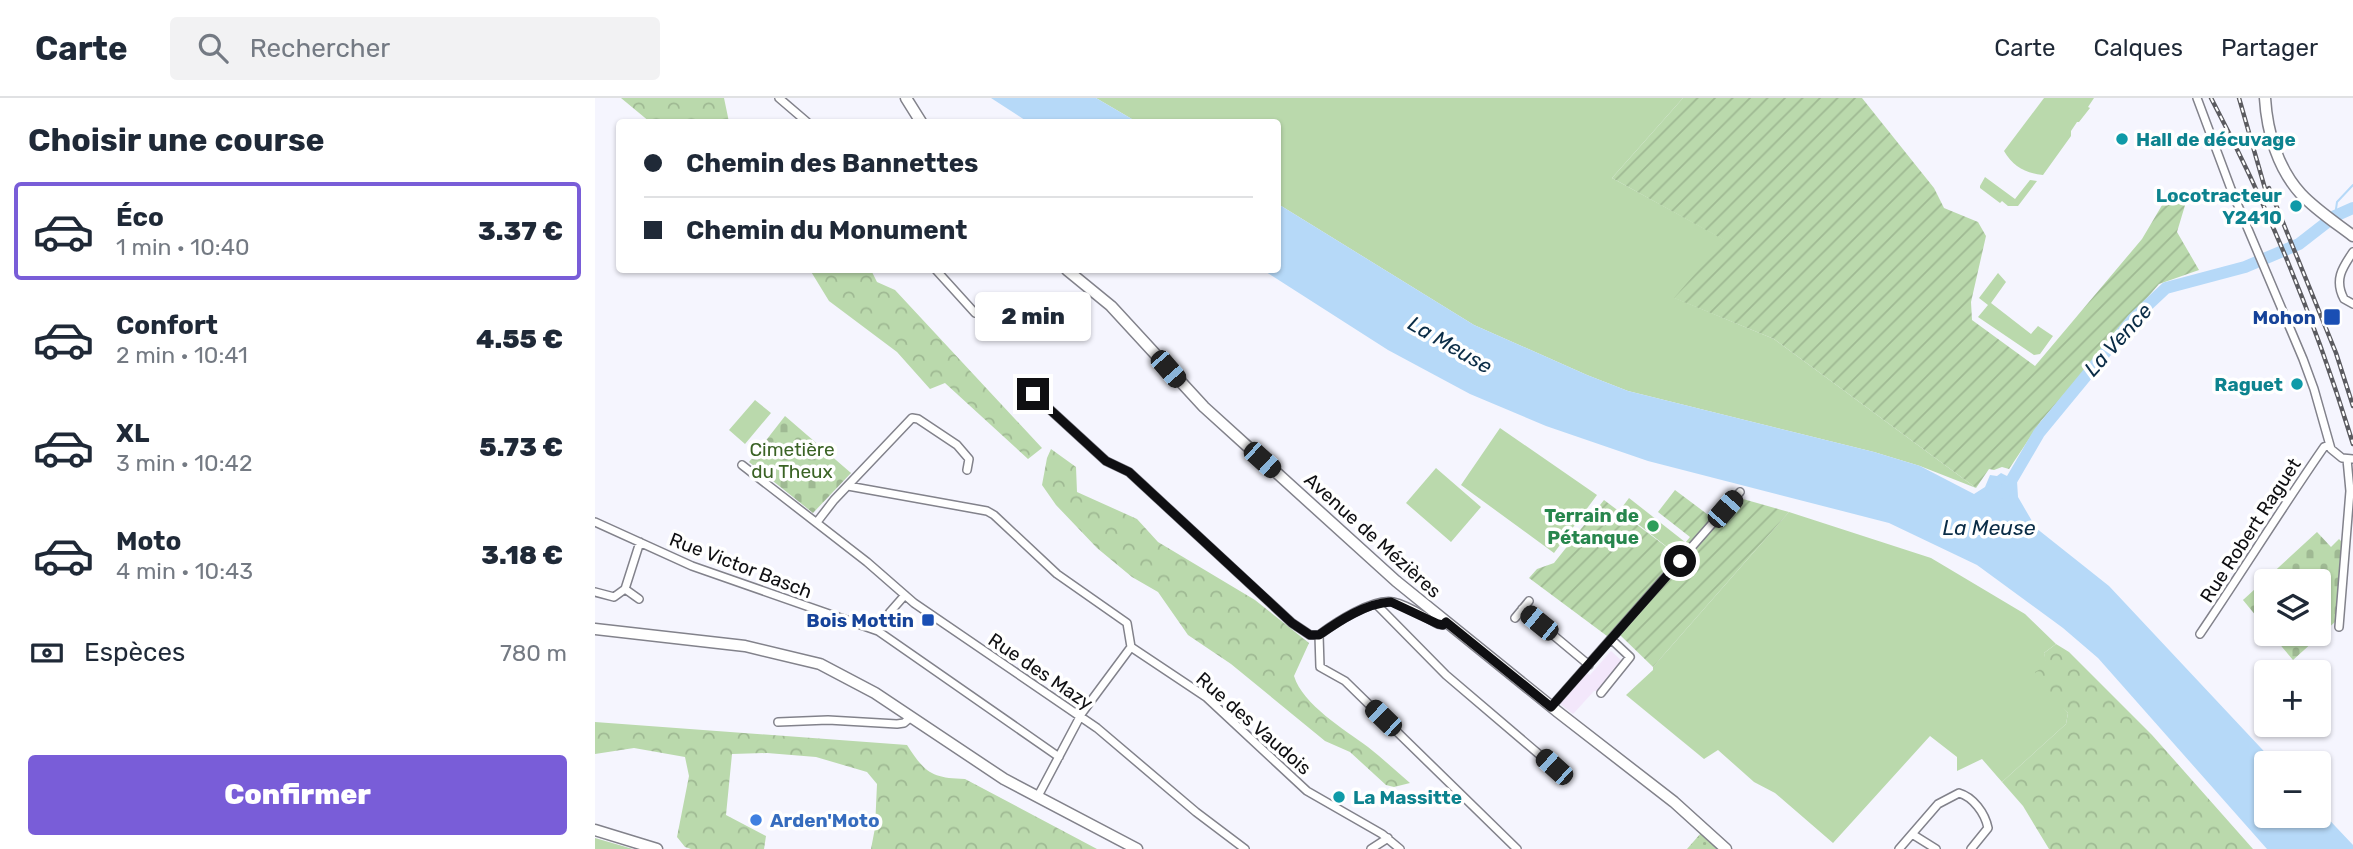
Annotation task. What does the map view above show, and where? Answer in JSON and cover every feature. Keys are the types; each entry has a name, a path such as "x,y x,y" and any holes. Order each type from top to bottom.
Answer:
{"main road":[{"path":"906,98 919,119"},
{"path":"2265,98 2271,134 2282,165 2300,193 2353,236"},
{"name":"Avenue de Mézières","path":"1071,273 1111,306 1204,407 1396,581 1551,707 1674,802 1726,849"},
{"path":"595,629 745,646 797,657 841,673 1004,779 1137,849"},
{"path":"595,830 657,849"}],"street":[{"path":"779,98 804,119"},
{"path":"2197,98 2231,189 2314,389 2329,445 2337,454 2351,459 2339,627"},
{"path":"2353,252 2338,280 2344,299 2353,304"},
{"path":"939,273 975,313"},
{"path":"1033,394 1106,461 1129,472 1292,623 1310,635 1319,635 1376,604 1391,602 1438,624 1443,625 1446,622"},
{"path":"817,522 912,418 918,419 964,451 969,459 967,470"},
{"name":"Rue Robert Raguet","path":"2200,634 2296,485 2324,447 2329,445"},
{"name":"Rue des Mazy","path":"742,465 905,594 1081,716 1245,849"},
{"path":"848,485 987,510 1058,575 1127,623 1131,647 1081,716 1038,796"},
{"path":"1551,707 1740,492"},
{"name":"Rue Victor Basch","path":"595,522 692,566 879,631 1059,757"},
{"path":"595,592 614,597 625,589 639,542"},
{"path":"625,589 639,599"},
{"path":"879,631 905,594"},
{"path":"1515,618 1529,601"},
{"path":"1376,604 1446,675 1554,767"},
{"path":"1522,609 1589,665"},
{"path":"1319,635 1320,667 1345,681 1517,849"},
{"path":"1601,693 1630,657 1612,640"},
{"name":"Rue des Vaudois","path":"1131,647 1206,697 1307,791 1388,838 1400,849"},
{"path":"778,722 828,720 897,724 904,723 911,717"},
{"path":"1899,849 1938,804 1959,793 1968,796 1987,819 1989,828 1971,849"},
{"path":"1912,834 1937,849"},
{"path":"1371,849 1388,838"}],"shaded area":[{"path":"1611,651 1622,661 1599,691 1594,691 1573,714 1559,703 1586,673 1590,675"}],"green space":[{"path":"621,98 724,98 728,119 646,119"},
{"path":"1096,98 1683,98 1612,178 1725,240 1675,298 1774,339 1976,488 1920,466 1874,452 1628,391 1474,325 1281,206 1281,119 1132,119"},
{"path":"1683,98 1862,98 1934,188 1944,208 1978,222 1986,236 1971,302 1972,320 2035,366 2142,239 2171,190 2186,202 2177,232 2199,270 2159,284 2041,421 2009,469 1989,469 1976,488 1774,339 1674,298 1724,240 1612,178"},
{"path":"2044,98 2094,98 2088,107 2090,108 2077,122 2071,136 2043,175 2021,168 2011,161 2004,151"},
{"path":"1985,177 2015,199 2030,180 2037,181 2018,206 2008,206 1980,188"},
{"path":"812,273 872,273 877,282 895,290 1042,448 1028,459 945,383 930,389 897,352 829,301"},
{"path":"1998,273 2006,282 1991,303 2031,334 2038,326 2053,336 2040,354 2034,355 1978,317 1988,305 1979,298"},
{"path":"755,400 771,413 745,444 729,430"},
{"name":"Cimetière du Theux","path":"785,416 851,473 813,513 749,462"},
{"path":"1500,428 1597,495 1554,553 1461,485"},
{"path":"1051,449 1076,467 1077,492 1137,519 1158,542 1255,600 1309,643 1294,676 1306,697 1325,716 1368,747 1410,783 1394,787 1386,785 1350,752 1325,741 1231,664 1188,635 1158,592 1132,577 1097,548 1056,505 1042,485"},
{"path":"1436,468 1481,507 1451,542 1406,503"},
{"path":"1675,490 1715,520 1736,497 1789,512 1653,667 1620,635 1607,636 1529,578 1537,569 1554,563 1604,500 1676,554 1690,537 1658,512"},
{"name":"Terrain de Pétanque","path":"1629,498 1685,542 1676,554 1620,510"},
{"path":"1789,512 1931,558 2025,614 2056,644 2044,653 2056,701 2068,713 2066,724 2002,782 1982,759 1957,771 1957,757 1930,736 1833,843 1775,793 1754,782 1718,750 1704,759 1626,695 1653,670"},
{"path":"2317,532 2331,547 2339,539 2342,542 2335,622 2331,626 2331,569 2277,569"},
{"path":"2254,590 2254,613 2243,600"},
{"path":"2056,644 2069,652 2152,735 2253,849 2049,849 2023,806 2002,782 2066,724 2068,713 2041,690 2035,672 2046,666 2044,653"},
{"path":"2281,646 2308,646 2293,660"},
{"path":"595,722 907,745 930,772 965,779 1097,849 871,849 877,784 867,772 816,757 767,753 732,754 726,815 766,836 764,849 691,849 685,847 677,837 689,776 685,757 634,748 595,754"},
{"path":"1701,833 1719,849 1687,849"},
{"path":"595,838 633,849 595,849"}],"water":[{"path":"991,98 1096,98 1132,119 1023,119"},
{"name":"La Meuse","path":"1281,206 1474,325 1628,391 1874,452 1920,466 1974,494 1985,487 1990,475 1997,476 2001,473 2017,481 2018,497 2036,528 2109,586 2264,751 2254,751 2254,828 2331,828 2331,822 2353,845 2353,849 2267,849 2098,658 2063,628 1977,565 1889,523 1648,461 1546,426 1470,394 1388,350 1268,273 1281,273"}],"waterway":[{"path":"2335,216 2337,202 2353,185"},
{"name":"La Vence","path":"2004,493 2039,433 2133,319 2166,288 2245,267 2299,244 2335,216 2353,208"}],"railway":[{"path":"2211,98 2253,182 2290,268 2324,356 2353,444"},
{"path":"2239,98 2268,199"},
{"path":"2269,188 2336,353 2353,406"}],"place":[{"name":"Hall de décuvage","path":"2122,139"},
{"name":"Locotracteur Y2410","path":"2296,206"},
{"name":"Mohon","path":"2332,317"},
{"name":"Raguet","path":"2297,384"},
{"name":"Terrain de Pétanque","path":"1653,526"},
{"name":"Bois Mottin","path":"928,620"},
{"name":"La Massitte","path":"1339,797"},
{"name":"Arden'Moto","path":"756,820"}],"route":[{"path":"1033,394 1106,461 1129,472 1292,623 1310,635 1319,635 1376,604 1391,602 1402,605 1438,624 1443,625 1446,622 1551,707 1680,561"}]}
